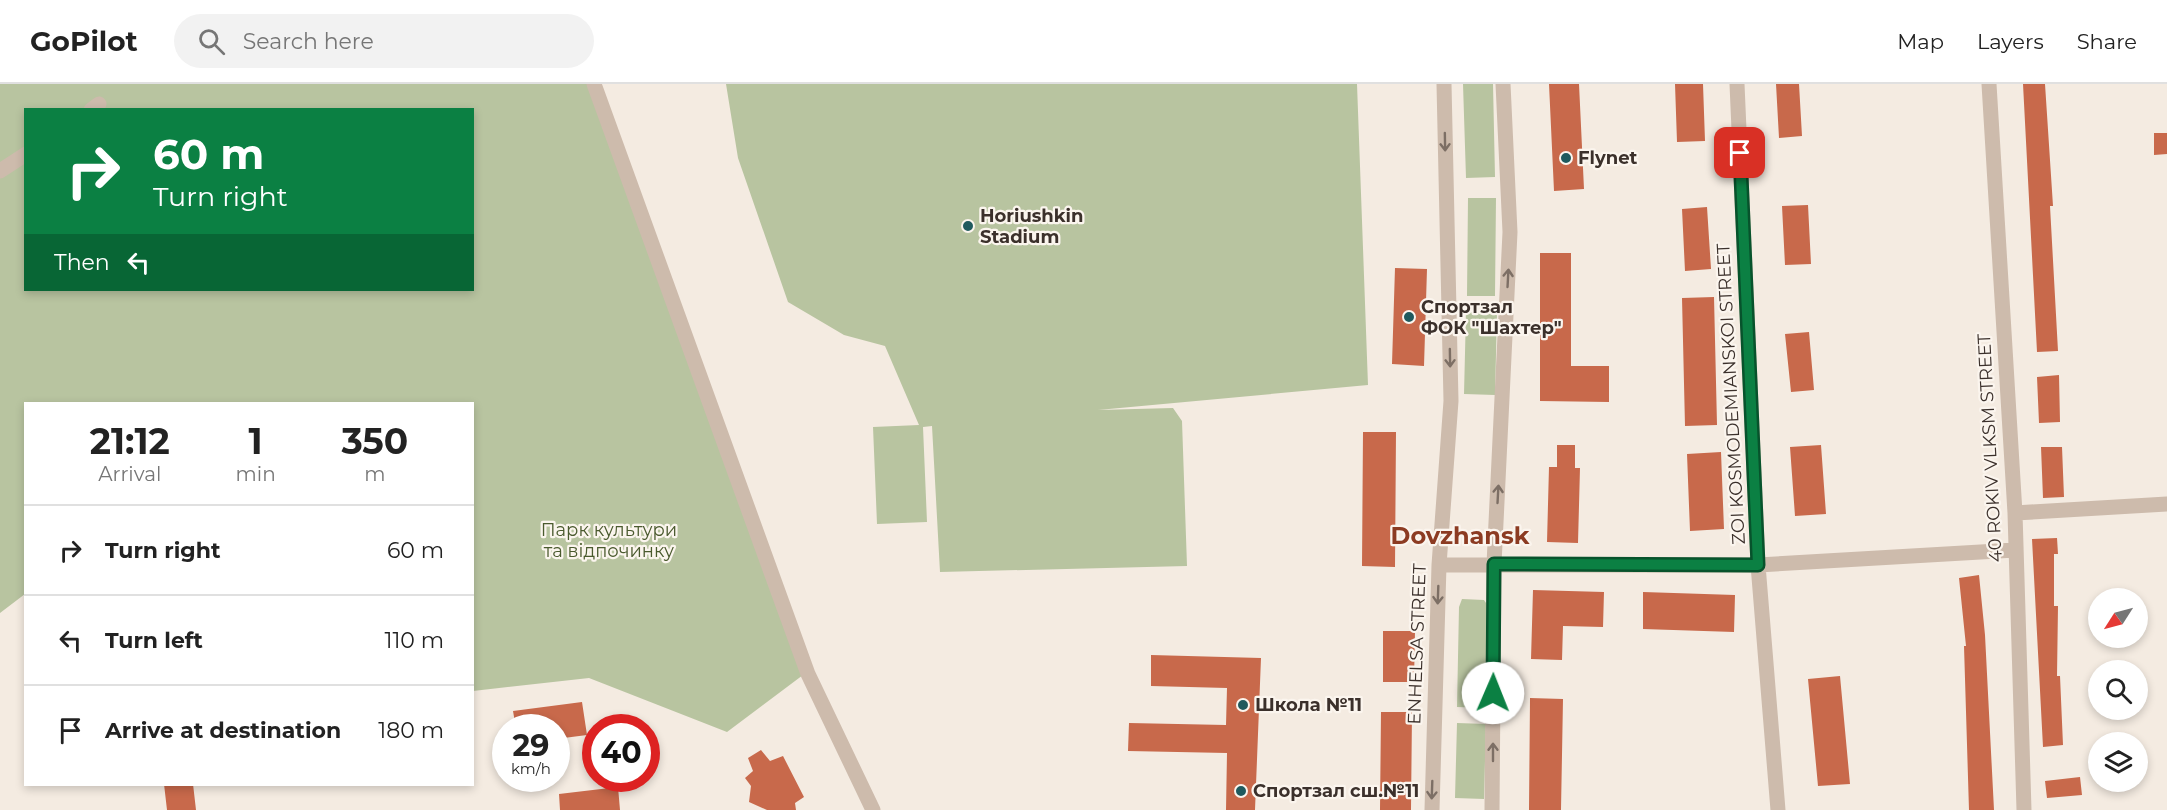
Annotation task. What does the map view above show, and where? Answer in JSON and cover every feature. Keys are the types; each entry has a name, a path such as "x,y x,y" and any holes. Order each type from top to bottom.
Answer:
{"street":[{"path":"594,84 808,674 873,810"},
{"name":"ENHELSA STREET","path":"1432,810 1439,565 1451,401 1444,84"},
{"path":"1492,810 1494,564 1510,232 1503,84"},
{"name":"ZOI KOSMODEMIANSKOI STREET","path":"1737,84 1758,565 1778,810"},
{"name":"40 ROKIV VLKSM STREET","path":"1989,84 2015,513 2024,810"},
{"path":"0,171 24,155"},
{"path":"2015,513 2167,504"},
{"path":"1439,565 1758,565 2015,550"}],"green space":[{"name":"Парк культури та відпочинку","path":"0,84 589,84 803,675 727,732 589,678 474,691 474,402 24,402 24,595 0,613"},
{"path":"726,84 1357,84 1368,385 1098,410 1173,408 1182,421 1187,566 940,572 932,426 923,427 927,522 877,524 873,427 919,425 885,346 844,335 788,302 738,158"},
{"path":"1463,84 1493,84 1495,177 1466,178"},
{"path":"1468,198 1496,198 1495,296 1467,296"},
{"path":"1466,312 1497,313 1495,395 1464,394"},
{"path":"1462,599 1484,600 1486,603 1486,708 1457,707 1459,607"},
{"path":"1457,723 1486,724 1484,799 1455,798"}],"building":[{"path":"1549,84 1579,84 1584,189 1554,191"},
{"path":"1675,84 1703,84 1705,141 1677,142"},
{"path":"1776,84 1799,84 1802,136 1779,138"},
{"path":"2023,84 2045,84 2053,206 2050,206 2058,351 2037,352"},
{"path":"2154,133 2167,133 2167,154 2154,155"},
{"path":"1808,205 1811,264 1785,265 1782,206"},
{"path":"1707,207 1711,269 1685,271 1682,209"},
{"path":"1540,253 1571,253 1571,366 1609,366 1609,402 1540,401"},
{"name":"Спортзал ФОК \"Шахтер\"","path":"1395,268 1427,269 1424,366 1392,364"},
{"path":"1714,297 1717,425 1685,426 1682,298"},
{"path":"1809,332 1814,390 1791,392 1785,334"},
{"path":"2059,375 2060,422 2039,423 2037,377"},
{"path":"1363,432 1396,432 1395,567 1362,566"},
{"path":"1557,445 1575,445 1575,468 1580,468 1578,543 1547,542 1549,467 1557,467"},
{"path":"1821,445 1826,514 1795,516 1790,447"},
{"path":"2041,447 2062,447 2064,497 2043,498"},
{"path":"1721,452 1724,529 1690,531 1687,454"},
{"path":"2057,538 2058,554 2054,554 2054,606 2058,606 2057,676 2060,676 2063,745 2043,747 2032,539"},
{"path":"1979,575 1985,635 1994,810 1969,810 1964,646 1966,646 1959,578"},
{"path":"1533,590 1604,592 1603,627 1563,626 1562,660 1531,659"},
{"path":"1643,592 1735,595 1734,632 1643,629"},
{"path":"1383,631 1415,631 1414,682 1383,682"},
{"name":"Школа №11","path":"1151,655 1261,658 1255,810 1226,810 1227,753 1128,751 1129,723 1226,725 1227,688 1151,686"},
{"path":"1840,676 1850,784 1818,786 1808,679"},
{"path":"1530,698 1563,699 1561,810 1529,810"},
{"path":"582,702 584,714 582,714 582,736 570,737 570,714 514,714 513,711"},
{"path":"1381,712 1412,712 1411,810 1380,810"},
{"path":"761,750 770,761 783,756 804,797 795,803 796,810 767,810 749,802 751,786 745,778 753,771 748,758"},
{"path":"2080,777 2082,795 2047,798 2045,781"},
{"path":"164,786 193,786 196,810 167,810"},
{"path":"582,791 618,792 620,810 560,810 559,794"}],"place":[{"name":"Flynet","path":"1566,158"},
{"name":"Horiushkin Stadium","path":"968,226"},
{"name":"Спортзал ФОК \"Шахтер\"","path":"1409,317"},
{"name":"Школа №11","path":"1243,705"},
{"name":"Спортзал сш.№11","path":"1241,791"}],"district":[{"name":"Dovzhansk","path":"1460,535"}],"route":[{"path":"1493,693 1494,564 1758,565 1740,153"}]}
